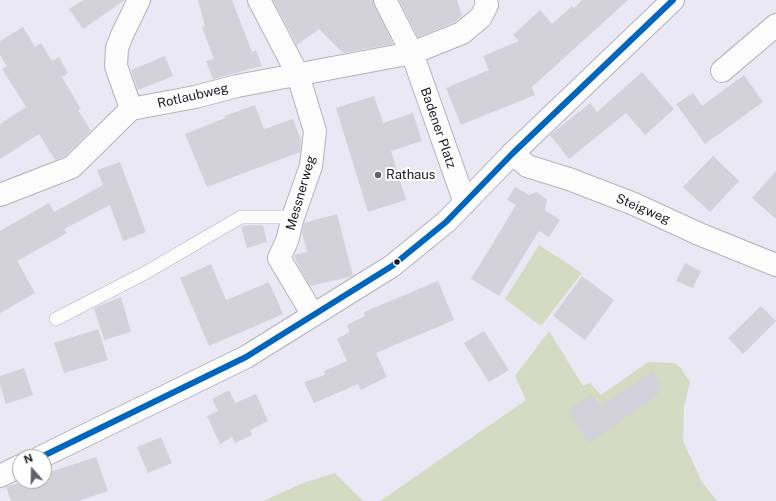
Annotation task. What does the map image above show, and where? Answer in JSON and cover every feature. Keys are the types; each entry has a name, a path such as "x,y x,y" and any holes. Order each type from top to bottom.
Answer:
{"street":[{"path":"0,195 72,167 131,109 116,66 117,48 122,34 139,0"},
{"name":"Messnerweg","path":"258,0 270,19 298,74 315,131 311,166 292,217 287,241 279,258 313,315"},
{"name":"Badener Platz","path":"385,0 412,53 465,203"},
{"name":"Rotlaubweg","path":"131,109 298,74 412,53 462,34 481,17 487,5 486,0"},
{"path":"52,452 246,357 392,266 426,240 465,203 513,153 673,0"},
{"path":"722,71 776,25"},
{"name":"Steigweg","path":"513,153 526,166 569,179 620,199 699,234 776,265"},
{"path":"0,476 12,470"}],"lane":[{"path":"56,319 146,273 241,217 292,217"}],"green space":[{"path":"539,245 582,273 541,326 505,299"},
{"path":"549,331 583,386 590,383 601,395 648,362 674,363 681,368 690,382 684,407 683,441 702,482 717,501 380,501 526,400 515,376"},
{"path":"335,473 363,501 263,501 303,483"}],"building":[{"path":"83,0 125,0 83,29 69,9"},
{"path":"198,0 232,0 252,52 256,50 262,66 213,79 206,61 214,59 202,27 205,26"},
{"path":"273,0 373,0 393,44 343,53 319,29 297,45"},
{"path":"399,0 457,0 462,16 455,22 418,37"},
{"path":"582,0 628,0 532,87 535,95 461,125 446,88 489,70 483,56 519,41 513,35 540,10 552,24 572,6 574,8"},
{"path":"23,27 35,47 41,43 52,61 59,57 68,73 62,77 81,109 78,110 91,131 65,156 55,160 39,134 0,159 0,124 26,107 2,69 7,66 0,55 0,41"},
{"path":"165,56 173,76 138,90 131,70"},
{"path":"642,72 674,109 645,135 626,113 569,159 550,135 590,103 597,112"},
{"path":"744,75 763,102 705,144 676,104 693,93 702,106"},
{"name":"Rathaus","path":"374,96 383,123 413,113 422,141 391,151 406,200 368,212 336,108"},
{"path":"255,105 264,129 293,119 301,140 300,152 207,187 185,134 225,118 224,116"},
{"path":"713,156 739,181 710,212 683,187"},
{"path":"120,162 146,232 123,241 110,205 64,229 67,233 17,261 35,293 0,313 0,231 49,203 54,212 103,185 97,170"},
{"path":"776,171 776,219 752,198"},
{"path":"515,187 529,195 536,192 547,199 545,210 560,220 549,237 539,231 499,296 471,279 516,205 507,200"},
{"path":"337,214 353,276 310,286 294,255 307,252 302,233 304,223"},
{"path":"248,225 263,225 267,242 247,248 241,227"},
{"path":"685,263 701,271 693,288 676,281"},
{"path":"211,264 226,300 269,282 283,314 209,346 180,278"},
{"path":"582,276 614,300 585,340 553,316"},
{"path":"438,281 454,320 376,353 387,377 361,390 358,384 314,403 304,382 325,375 324,371 347,361 337,339 350,332 347,325 365,316 364,312"},
{"path":"121,297 131,332 104,340 94,308"},
{"path":"761,306 776,321 743,354 728,338"},
{"path":"98,329 108,360 64,373 54,343"},
{"path":"484,331 509,370 489,382 464,343"},
{"path":"24,368 33,395 6,404 0,385 0,376"},
{"path":"652,371 661,384 658,395 589,443 567,411 592,394 600,406"},
{"path":"229,390 235,403 256,394 268,421 250,430 252,435 235,443 232,437 220,444 207,416 218,411 212,399"},
{"path":"161,437 172,463 148,473 137,447"},
{"path":"96,457 108,491 79,501 11,501 6,487 12,485 12,489 52,489 52,471"}],"transit line":[{"path":"52,452 246,357 392,266 446,222 513,153 673,0"}],"place":[{"name":"Rathaus","path":"378,175"}]}
